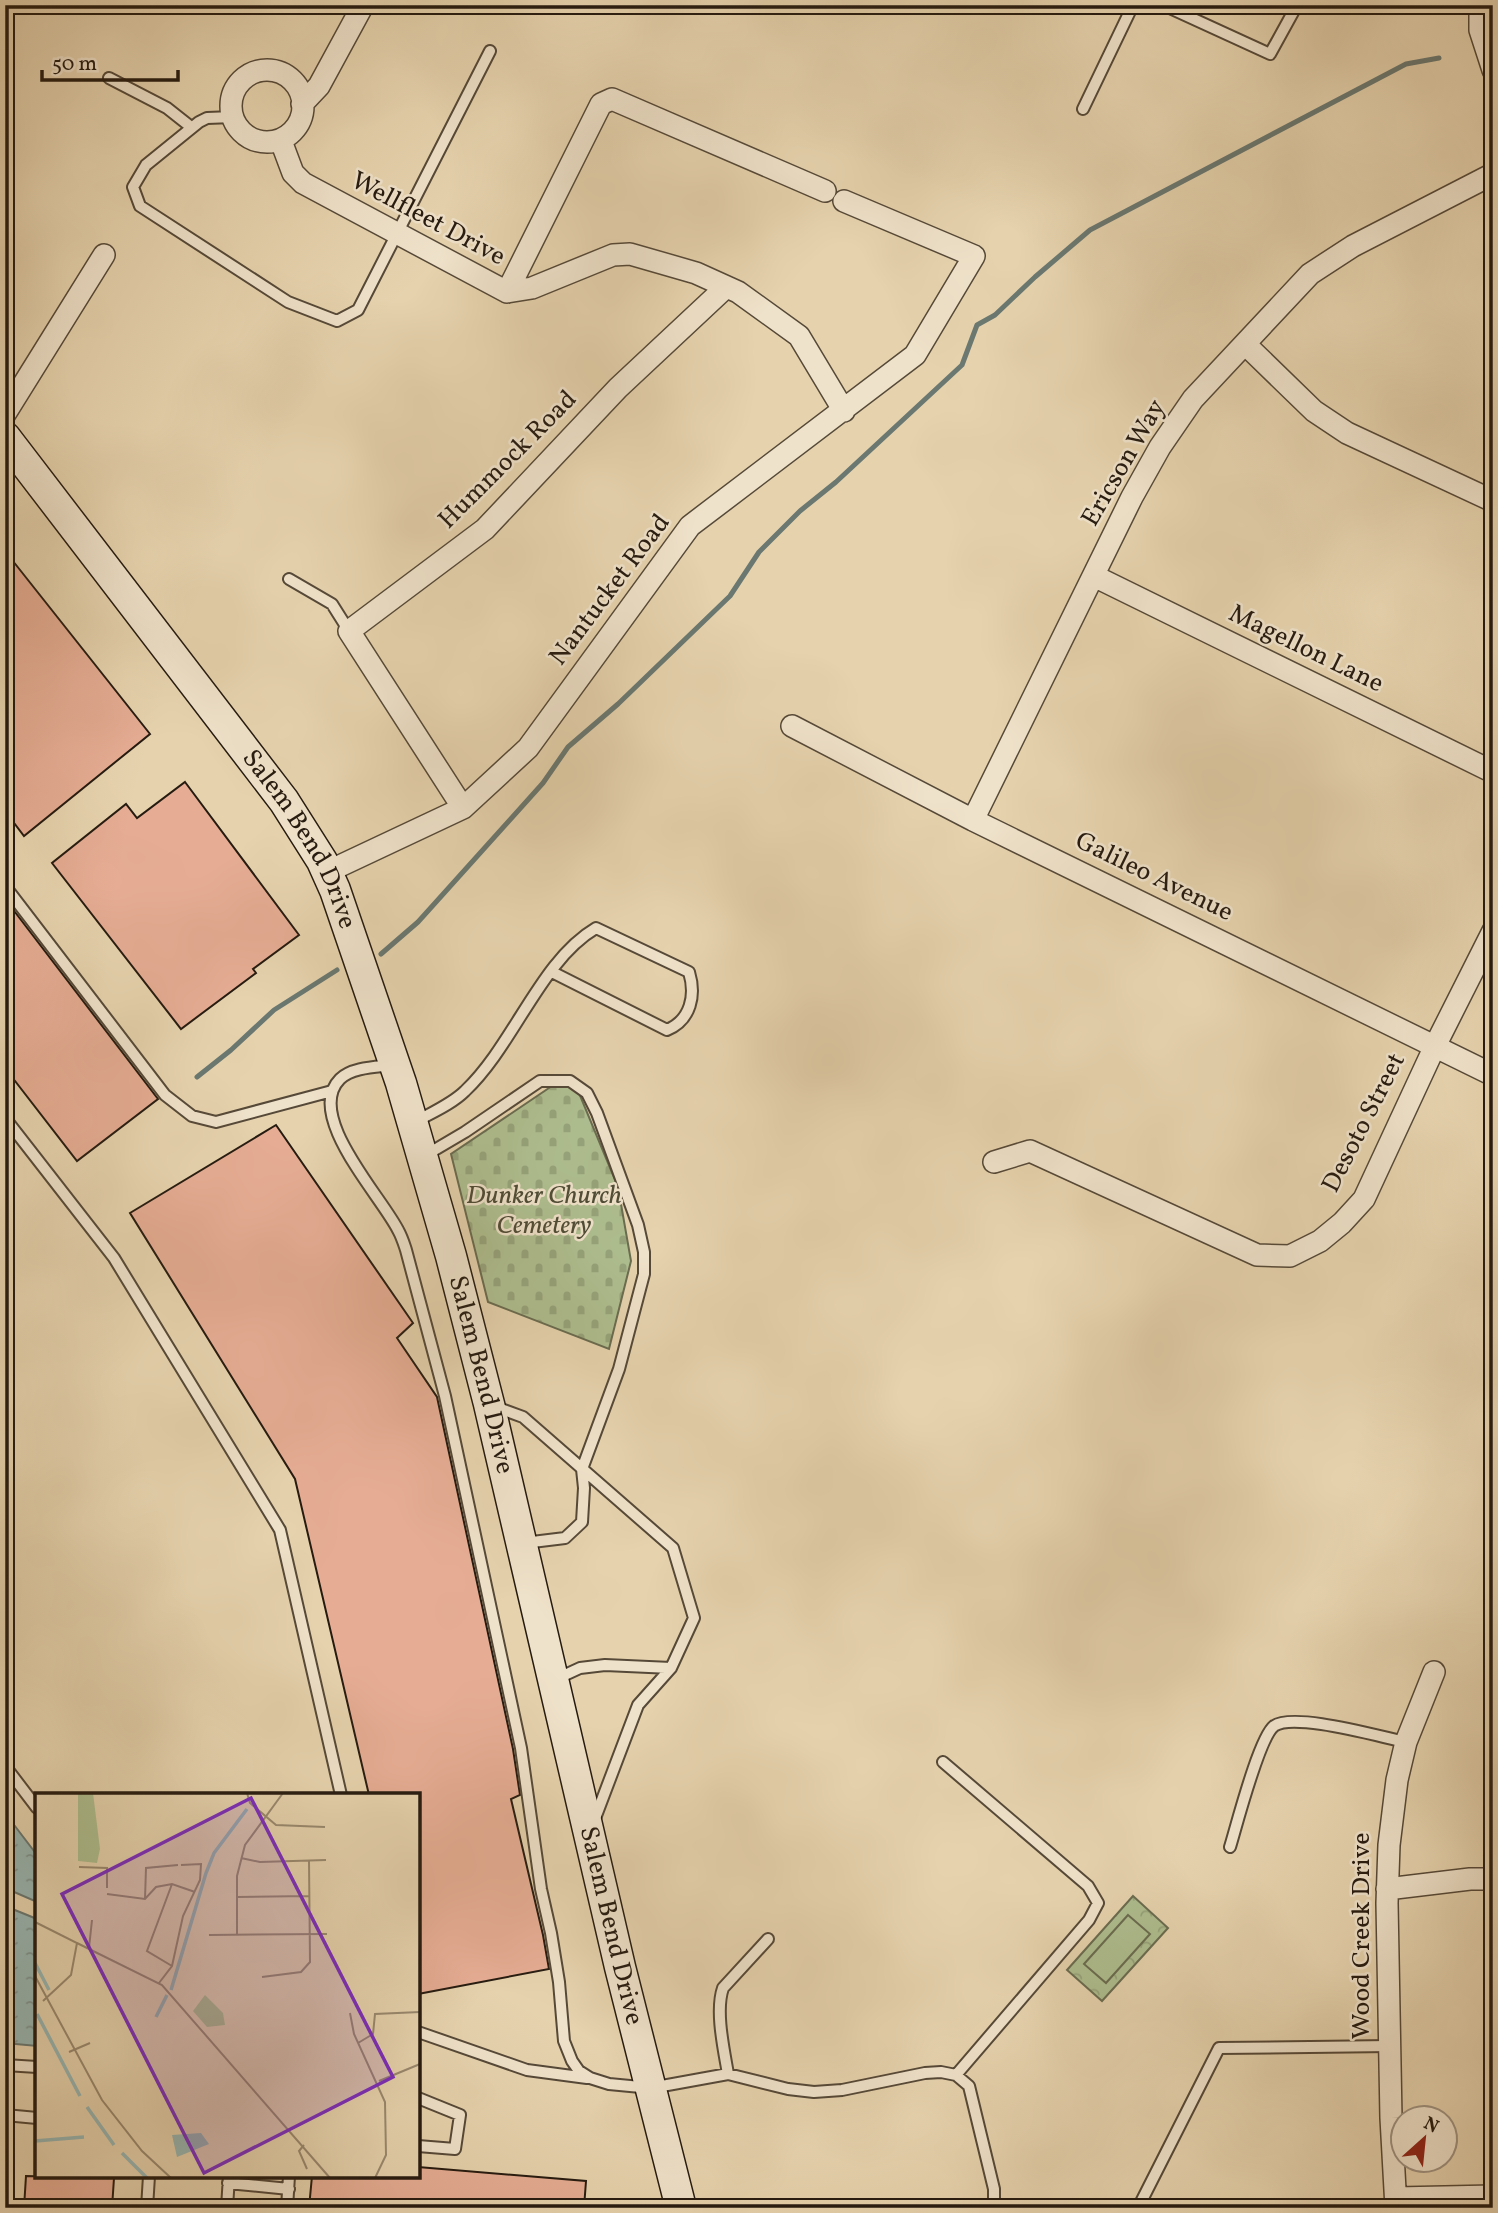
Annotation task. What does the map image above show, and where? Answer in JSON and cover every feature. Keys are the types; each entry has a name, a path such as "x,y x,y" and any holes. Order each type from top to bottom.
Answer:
{"street":[{"path":"302,104 319,86 363,5"},
{"path":"1480,5 1480,30 1493,70"},
{"path":"271,69 289,76 301,92 302,104 298,128 281,141 255,142 237,129 229,107 234,87 248,74 271,69"},
{"name":"Nantucket Road","path":"327,872 463,807 527,748 690,526 915,355 974,256 612,99 601,104 507,292"},
{"name":"Wellfleet Drive","path":"281,141 293,173 303,183 507,292 532,288 613,255 630,254 696,273 738,292 799,336 844,411"},
{"name":"Ericson Way","path":"973,820 1132,497 1160,447 1193,399 1310,275 1353,246 1493,174"},
{"path":"5,414 104,255"},
{"name":"Hummock Road","path":"349,631 485,529 618,388 726,287"},
{"path":"1245,344 1314,411 1347,433 1493,501"},
{"name":"Salem Bend Drive","path":"5,437 284,801 327,872 395,1064 451,1256 489,1404 589,1834 681,2208"},
{"name":"Magellon Lane","path":"1094,576 1493,772"},
{"path":"349,631 463,807"},
{"name":"Galileo Avenue","path":"792,726 973,820 1493,1074"},
{"name":"Desoto Street","path":"994,1161 1030,1151 1257,1255 1290,1255 1320,1241 1342,1223 1364,1199 1435,1046 1493,931"},
{"name":"Wood Creek Drive","path":"1396,2203 1387,1889 1391,1819 1406,1742 1434,1672"},
{"path":"1387,1889 1470,1879 1493,1879"},
{"path":"1396,2203 1493,2196"}],"lane":[{"path":"1083,109 1133,5"},
{"path":"1163,5 1270,54 1297,5"},
{"path":"233,117 207,118 191,127 146,165 133,187 139,206 288,302 337,321 358,310 490,51"},
{"path":"109,78 167,108 191,127"},
{"path":"289,579 332,604 349,631"},
{"path":"5,886 165,1095 192,1115 216,1122 332,1091"},
{"path":"412,1124 464,1093 498,1053 564,953 596,928 689,972 693,987 692,998 678,1025 667,1030 552,972"},
{"path":"395,1064 341,1077 332,1091 330,1109 336,1131 399,1231 406,1250 434,1356 522,1748 541,1889 559,1982 564,2042 579,2071 590,2078"},
{"path":"422,1157 466,1132 540,1082 570,1081 587,1093 638,1226 644,1252 644,1274 619,1369 582,1469 582,1522 565,1538 521,1543"},
{"path":"5,1118 114,1258 280,1530 341,1793"},
{"path":"489,1404 523,1417 673,1548 694,1618 671,1668 638,1705 589,1834"},
{"path":"553,1681 580,1668 605,1665 671,1668"},
{"path":"1230,1847 1264,1740 1275,1725 1296,1720 1406,1742"},
{"path":"943,1762 1088,1886 1098,1903 1089,1920 956,2075"},
{"path":"5,1766 35,1805"},
{"path":"728,2074 723,2047 720,1998 723,1988 768,1938"},
{"path":"420,2033 527,2070 651,2088 728,2074 788,2089 814,2092 842,2090 925,2073 956,2075 969,2085 994,2189 993,2208"},
{"path":"1138,2208 1219,2048 1390,2046"},
{"path":"5,2065 35,2067"},
{"path":"420,2099 460,2115 455,2149 420,2146"},
{"path":"5,2115 35,2118"},
{"path":"147,2208 149,2178"},
{"path":"287,2208 289,2178"},
{"path":"227,2208 229,2180 289,2189"}],"green space":[{"name":"Dunker Church Cemetery","path":"552,1086 569,1087 579,1093 618,1187 631,1261 609,1349 488,1302 451,1154"},
{"path":"1133,1896 1168,1928 1102,2001 1067,1970"},
{"path":"1128,1915 1150,1934 1106,1983 1084,1964"}],"water":[{"path":"5,1813 35,1852 35,1901 5,1888"},
{"path":"5,1906 35,1918 35,2046 5,2043"}],"building":[{"path":"5,551 150,734 24,836 5,811"},
{"path":"185,782 299,935 253,969 256,973 181,1029 52,863 126,804 137,818"},
{"path":"5,899 158,1099 77,1161 5,1068"},
{"path":"276,1125 413,1323 397,1338 437,1397 513,1749 520,1795 511,1799 549,1969 420,1994 420,1793 369,1793 295,1479 130,1213"},
{"path":"420,2167 586,2181 584,2208 309,2208 312,2178 420,2178"},
{"path":"26,2176 114,2178 112,2208 24,2208"}],"waterway":[{"path":"381,954 418,922 543,783 568,747 618,704 730,596 759,552 800,511 836,482 962,365 977,325 995,315 1090,230 1406,64 1439,58"},
{"path":"197,1077 274,1010 337,970"}]}
